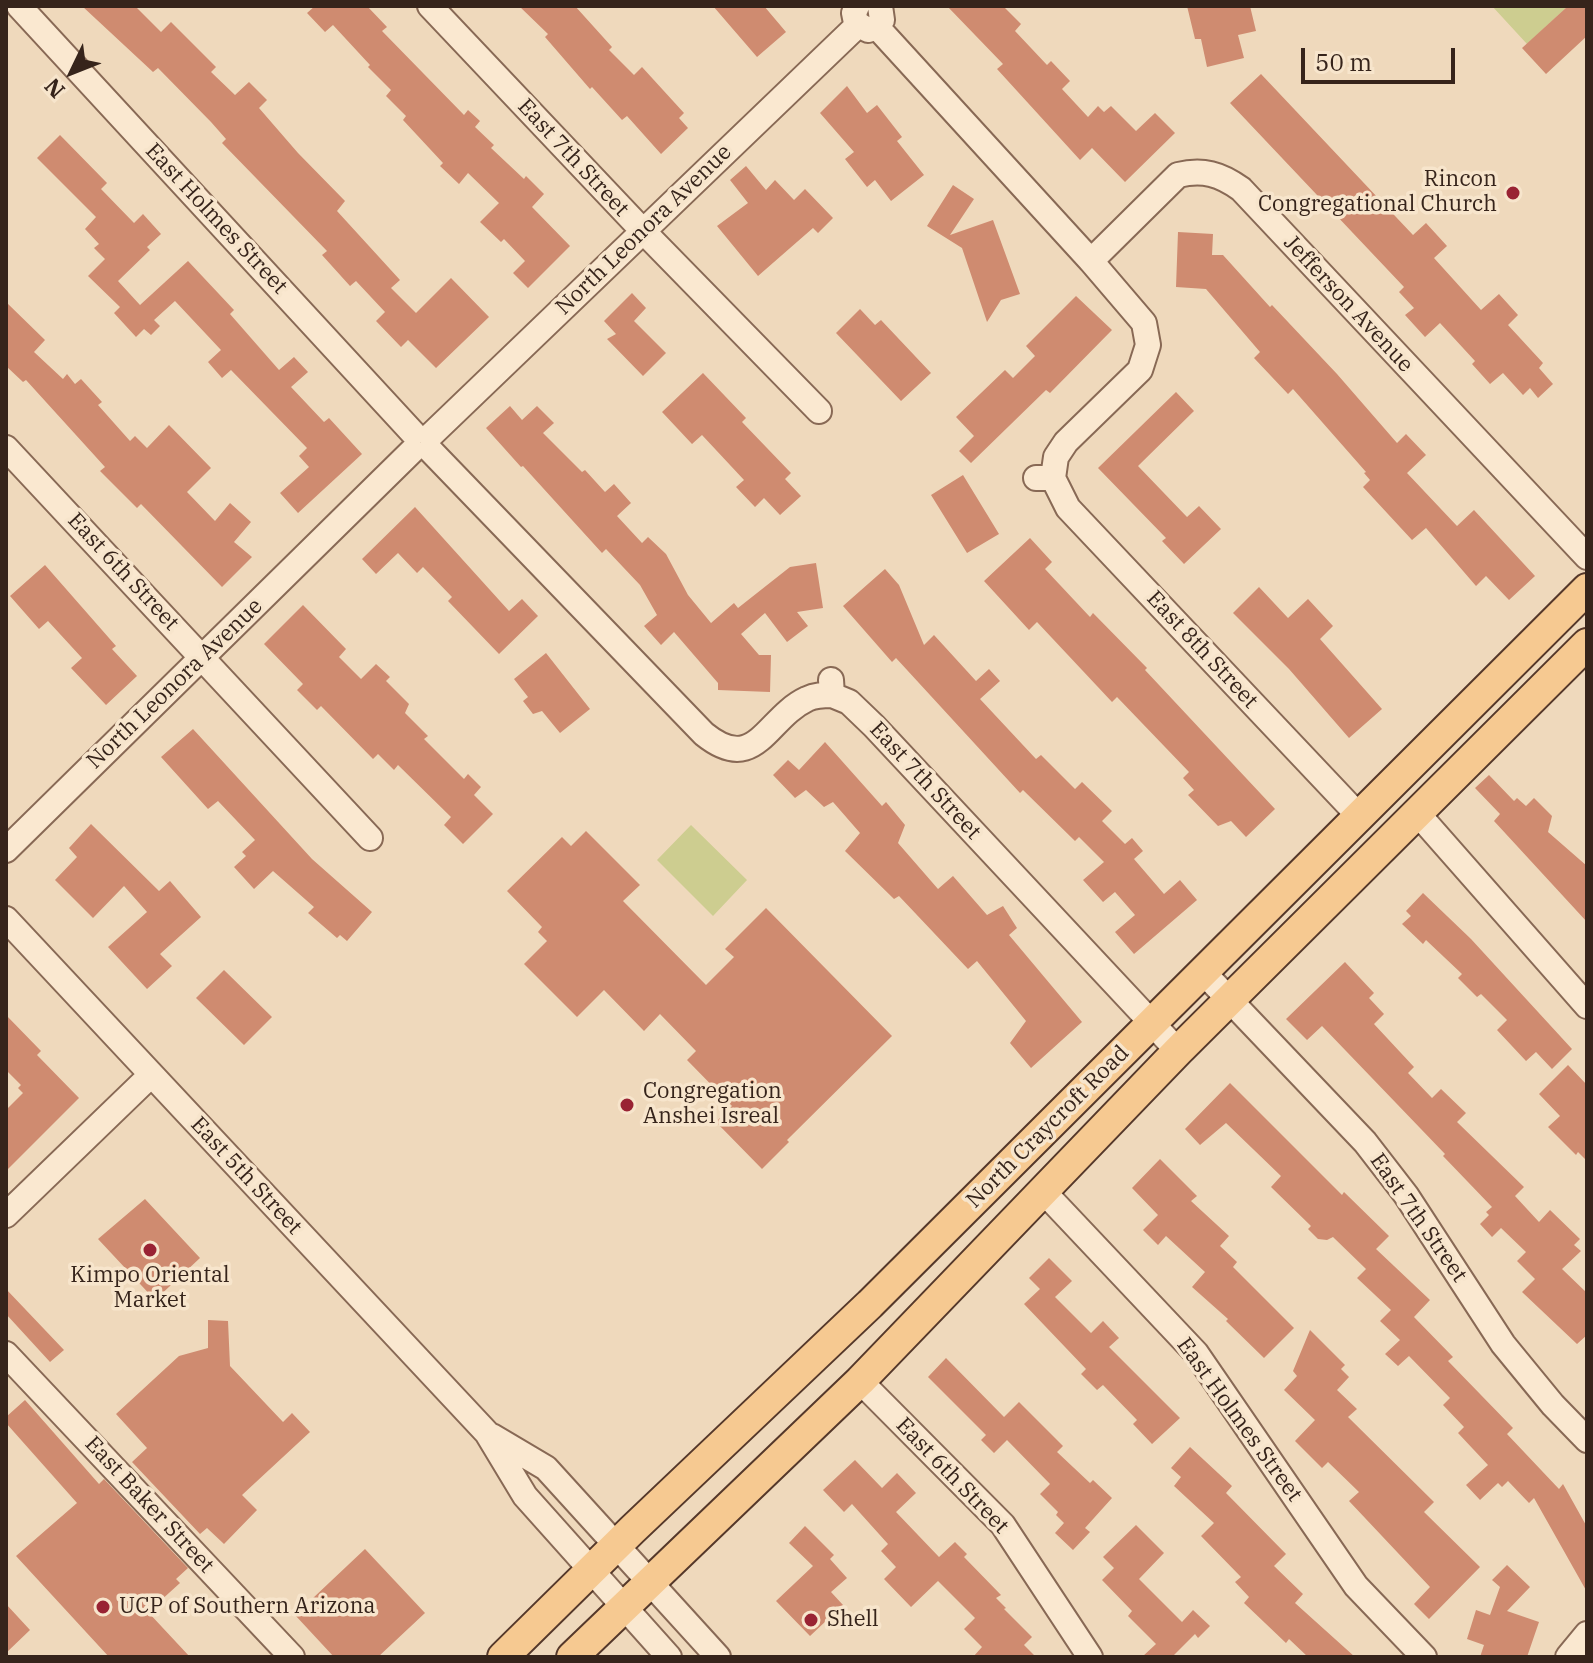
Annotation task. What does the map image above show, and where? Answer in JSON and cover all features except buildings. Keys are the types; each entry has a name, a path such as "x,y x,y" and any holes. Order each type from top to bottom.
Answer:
{"main road":[{"name":"North Craycroft Road","path":"503,1657 870,1304 1360,817 1583,603"},
{"name":"North Craycroft Road","path":"572,1657 860,1381 1178,1051 1587,644"}],"street":[{"name":"East Holmes Street","path":"19,6 421,442 704,734 718,745 734,750 756,744 794,707 831,687"},
{"name":"East 7th Street","path":"430,6 819,411"},
{"name":"North Leonora Avenue","path":"6,850 421,442 868,16"},
{"path":"868,16 1091,261"},
{"name":"Jefferson Avenue","path":"1091,261 1178,175 1210,172 1227,179 1241,189 1587,557"},
{"name":"East 8th Street","path":"1091,261 1144,323 1147,353 1133,378 1066,442 1045,478 1068,508 1360,817"},
{"name":"East 6th Street","path":"6,448 370,838"},
{"name":"East 7th Street","path":"831,687 874,726 1178,1051"},
{"path":"1418,814 1587,1006"},
{"name":"East 5th Street","path":"6,919 487,1433 525,1496 669,1657"},
{"name":"East 7th Street","path":"1203,972 1365,1142 1406,1195 1503,1344 1553,1405 1587,1440"},
{"path":"6,1215 151,1075"},
{"name":"East Holmes Street","path":"1043,1191 1196,1353 1356,1586 1424,1657"},
{"name":"East Baker Street","path":"6,1354 292,1657"},
{"name":"East 6th Street","path":"860,1381 1003,1525 1090,1657"},
{"name":"East 5th Street","path":"487,1433 546,1468 718,1657"},
{"path":"1568,1657 1587,1634"}],"green space":[{"path":"1492,6 1568,6 1527,44"},
{"path":"691,825 747,880 713,916 657,860"}],"place":[{"name":"Rincon Congregational Church","path":"1513,193"},
{"name":"Congregation Anshei Isreal","path":"627,1105"},
{"name":"Kimpo Oriental Market","path":"150,1250"},
{"name":"UCP of Southern Arizona","path":"103,1607"},
{"name":"Shell","path":"811,1620"}]}
